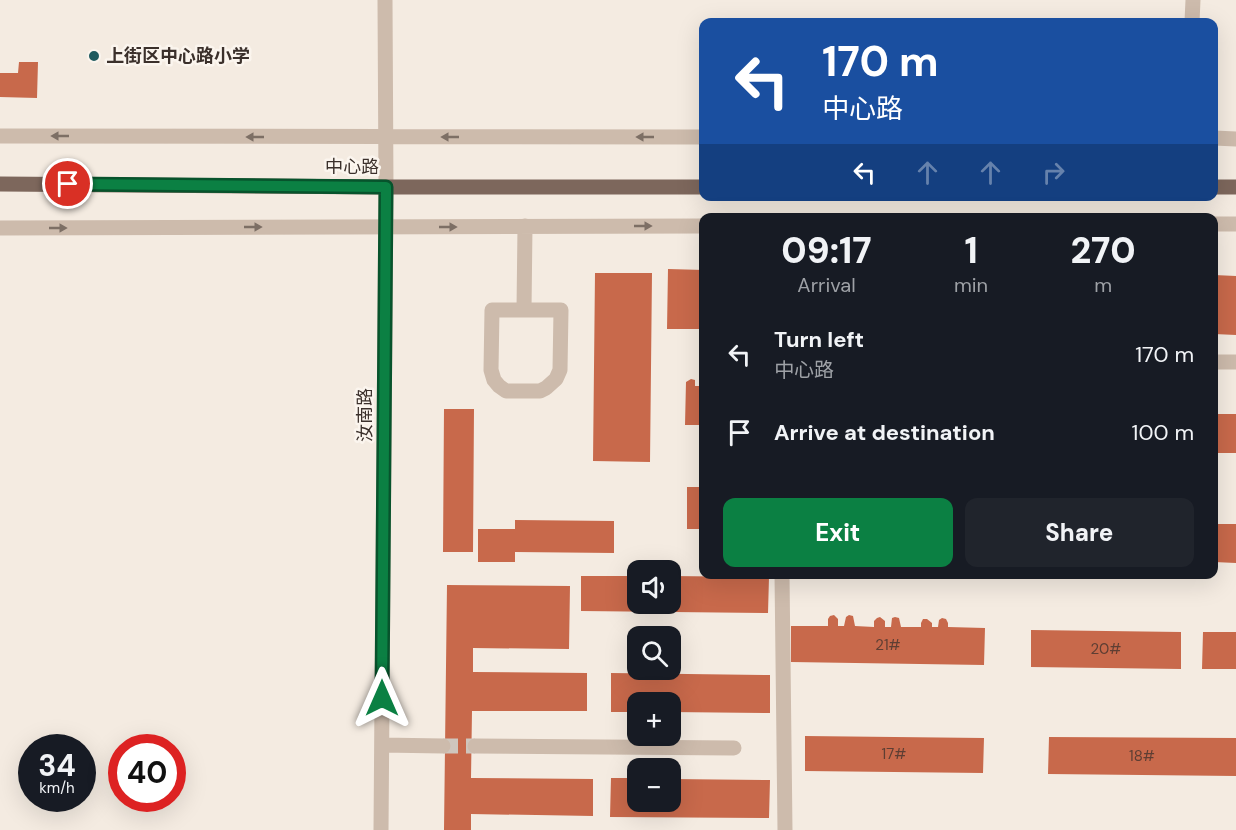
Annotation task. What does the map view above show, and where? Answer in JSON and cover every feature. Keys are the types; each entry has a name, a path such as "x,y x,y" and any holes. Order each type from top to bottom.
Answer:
{"main road":[{"name":"中心路","path":"0,184 699,187"},
{"path":"1218,187 1236,187"}],"street":[{"name":"汝南路","path":"381,830 386,227 385,0"},
{"path":"1192,18 1193,0"},
{"path":"0,136 699,137"},
{"path":"1218,138 1236,139"},
{"path":"1218,224 1236,224"},
{"path":"524,310 525,226"},
{"path":"0,228 699,226"},
{"path":"492,310 524,310 561,310 560,370 556,379 540,391 506,391 494,380 491,370 492,310"},
{"path":"1218,362 1236,362"},
{"path":"783,579 785,830"},
{"path":"382,745 443,746"},
{"path":"475,746 734,748"}],"building":[{"path":"19,62 38,62 37,98 0,97 0,73 18,73"},
{"path":"668,269 699,270 699,329 667,329"},
{"path":"595,273 652,273 650,462 593,461"},
{"path":"1218,275 1236,276 1236,335 1218,334"},
{"path":"691,379 695,380 695,386 699,386 699,425 685,425 686,382"},
{"path":"444,409 474,409 473,552 443,552"},
{"path":"1218,414 1236,414 1236,453 1218,453"},
{"path":"687,487 699,487 699,529 687,529"},
{"path":"515,520 614,521 614,553 515,552 515,562 478,562 478,529 515,529"},
{"path":"1218,524 1236,524 1236,563 1218,562"},
{"path":"581,576 627,576 627,611 581,611"},
{"path":"681,576 699,576 699,579 769,579 768,613 681,612"},
{"path":"447,585 570,586 569,649 473,648 473,672 587,673 587,711 472,711 471,778 593,779 593,816 471,814 471,830 444,830"},
{"path":"834,615 838,619 838,626 844,626 846,617 849,615 853,616 855,626 874,627 874,621 880,617 885,621 885,627 891,627 892,618 895,617 899,618 901,627 921,627 923,619 927,619 932,623 932,627 938,627 939,620 942,618 946,619 948,627 985,628 984,665 791,662 791,626 828,626 828,619"},
{"path":"1031,630 1181,632 1181,669 1031,667"},
{"path":"1203,632 1236,632 1236,669 1202,669"},
{"path":"611,673 627,673 627,680 681,680 681,674 770,675 770,713 681,712 681,692 627,692 627,712 611,712"},
{"path":"805,736 984,738 983,773 805,771"},
{"path":"1049,737 1236,738 1236,776 1048,774"},
{"path":"611,778 627,778 627,812 681,812 681,779 770,780 769,818 610,817"}],"tunnel":[{"path":"443,746 475,746"}],"place":[{"name":"上街区中心路小学","path":"94,56"}],"route":[{"path":"68,184 386,187 382,698"}]}
